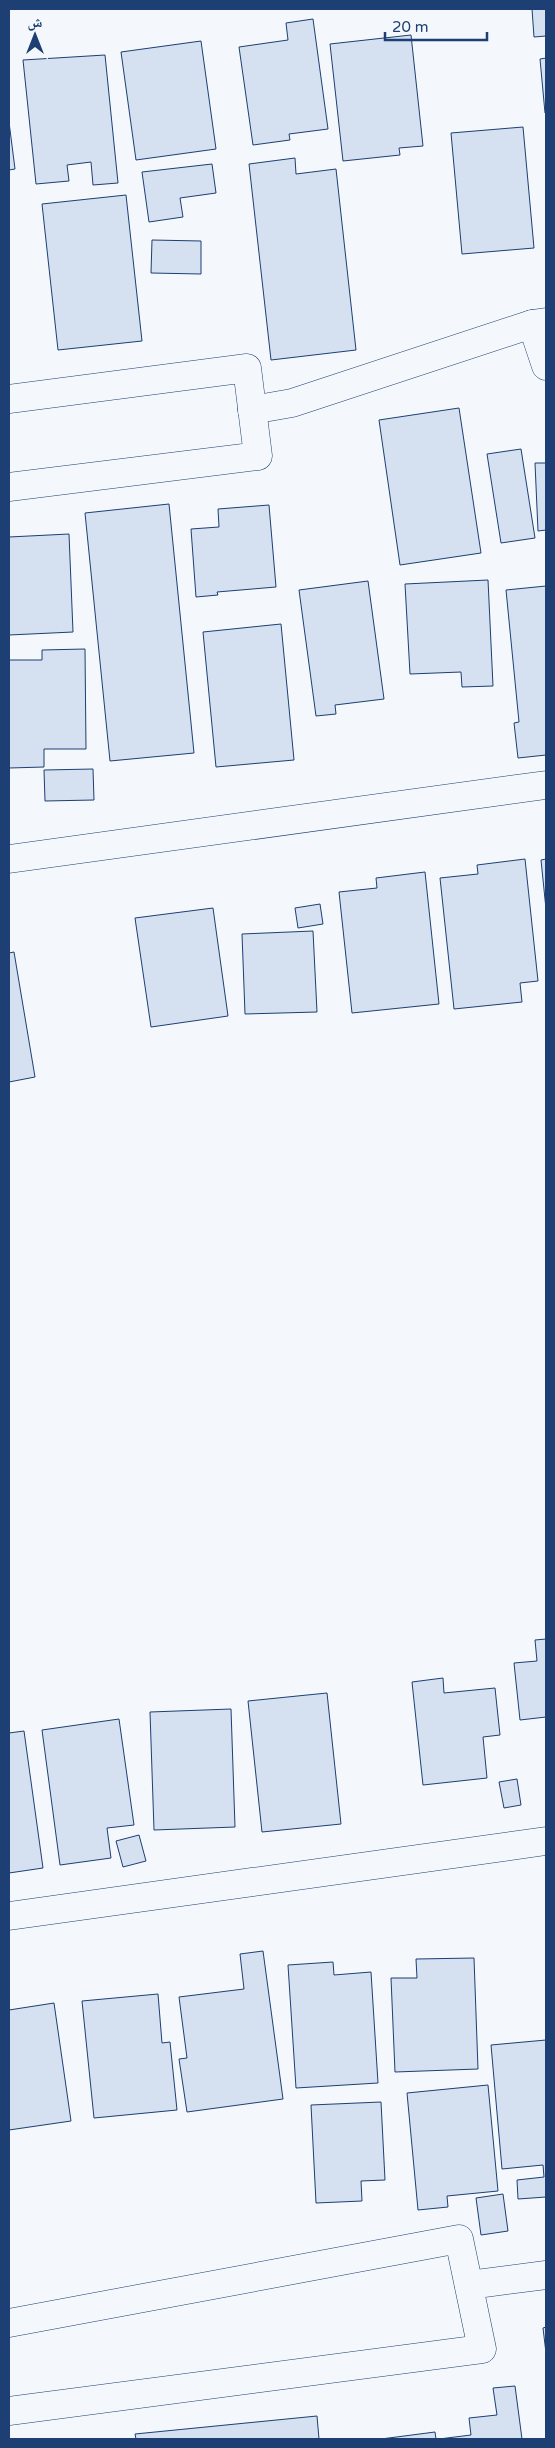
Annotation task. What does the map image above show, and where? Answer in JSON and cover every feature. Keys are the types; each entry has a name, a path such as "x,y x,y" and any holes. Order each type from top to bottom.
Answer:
{"street":[{"path":"252,410 292,402 539,323 546,366"},
{"path":"9,399 247,368 258,456 9,488"},
{"path":"9,859 546,785"},
{"path":"9,1916 546,1841"},
{"path":"9,2323 459,2239 482,2349 9,2411"},
{"path":"469,2285 546,2274"}],"building":[{"path":"532,9 546,9 546,36 534,37"},
{"path":"313,19 328,129 289,134 290,140 253,145 239,47 288,40 286,23"},
{"path":"411,35 423,146 399,148 400,155 343,161 330,44"},
{"path":"201,41 216,149 136,160 121,52"},
{"path":"105,55 118,183 93,185 91,162 67,165 69,181 36,184 23,60"},
{"path":"546,58 546,113 545,113 540,59"},
{"path":"9,122 15,169 9,170"},
{"path":"523,127 534,248 462,254 451,133"},
{"path":"295,158 296,174 336,169 356,350 271,360 249,164"},
{"path":"212,164 216,193 180,198 183,217 149,222 142,172"},
{"path":"126,195 142,341 58,350 42,204"},
{"path":"152,240 201,241 201,274 151,273"},
{"path":"459,408 481,553 400,565 379,420"},
{"path":"521,449 535,538 501,543 487,454"},
{"path":"535,463 546,463 546,530 538,531"},
{"path":"169,504 194,753 110,761 85,513"},
{"path":"269,505 276,587 217,592 218,595 196,597 191,529 219,527 218,509"},
{"path":"69,534 73,632 9,635 9,537"},
{"path":"488,580 493,686 462,687 461,672 410,674 405,584"},
{"path":"368,581 384,699 335,705 336,714 316,716 299,590"},
{"path":"546,586 546,755 518,758 514,723 519,722 506,590"},
{"path":"281,624 294,760 216,767 203,632"},
{"path":"85,649 86,749 44,749 44,767 9,768 9,660 42,660 42,650"},
{"path":"93,769 94,800 45,801 44,770"},
{"path":"525,859 538,981 520,983 522,1002 454,1009 440,878 478,874 477,865"},
{"path":"546,859 546,909 541,860"},
{"path":"425,872 439,1004 352,1013 339,892 377,888 376,878"},
{"path":"320,904 323,924 298,928 295,908"},
{"path":"213,908 228,1016 151,1027 135,918"},
{"path":"313,931 317,1012 245,1014 242,934"},
{"path":"14,952 35,1077 9,1082 9,953"},
{"path":"546,1639 546,1717 520,1720 514,1663 537,1661 535,1640"},
{"path":"443,1678 444,1693 495,1688 500,1735 483,1737 487,1778 423,1785 412,1682"},
{"path":"327,1693 341,1824 262,1832 248,1701"},
{"path":"231,1709 235,1827 154,1830 150,1712"},
{"path":"119,1719 134,1825 107,1828 111,1858 60,1865 42,1730"},
{"path":"24,1731 43,1868 9,1873 9,1733"},
{"path":"517,1779 521,1805 504,1808 499,1782"},
{"path":"139,1835 146,1861 123,1867 116,1841"},
{"path":"263,1951 283,2099 187,2112 179,2059 187,2058 179,1997 244,1989 240,1954"},
{"path":"474,1958 478,2069 395,2072 391,1978 417,1978 416,1959"},
{"path":"333,1962 334,1975 371,1972 378,2083 296,2088 288,1965"},
{"path":"158,1994 162,2043 170,2042 177,2110 94,2118 82,2001"},
{"path":"54,2003 71,2121 9,2130 9,2010"},
{"path":"546,2040 546,2197 518,2199 517,2180 544,2177 543,2165 502,2169 491,2045"},
{"path":"488,2085 498,2191 447,2196 448,2207 418,2210 407,2093"},
{"path":"381,2102 385,2180 361,2181 362,2201 316,2203 311,2105"},
{"path":"503,2194 508,2231 481,2235 476,2198"},
{"path":"546,2327 546,2353 543,2328"},
{"path":"515,2386 522,2439 439,2439 471,2435 469,2418 497,2415 493,2388"},
{"path":"317,2416 319,2439 136,2439 135,2434"},
{"path":"435,2432 436,2439 381,2439"}]}
